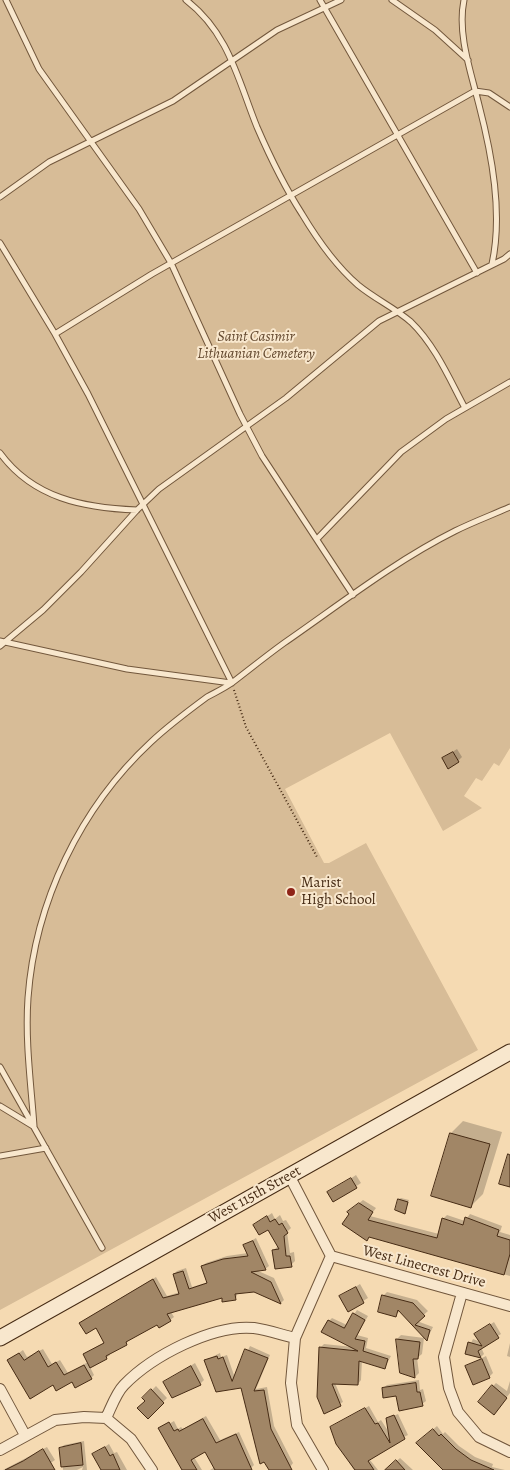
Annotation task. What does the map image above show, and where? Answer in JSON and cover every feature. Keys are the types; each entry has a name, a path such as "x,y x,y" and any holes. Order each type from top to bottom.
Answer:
{"street":[{"name":"West 115th Street","path":"0,1338 510,1052"},
{"path":"289,1175 331,1256 295,1338 291,1383 297,1425 322,1470"},
{"name":"West Linecrest Drive","path":"331,1256 510,1306"},
{"path":"462,1293 444,1357 449,1388 458,1412 479,1437 510,1452"},
{"path":"106,1418 122,1386 139,1372 197,1337 226,1329 254,1328 295,1338"},
{"path":"0,1390 25,1435"},
{"path":"0,1450 55,1420 84,1417 106,1418 131,1439 152,1470"}],"lane":[{"path":"6,0 39,69 139,209 171,263 246,427 262,456 353,595"},
{"path":"186,0 212,25 233,60 256,125 290,194 342,270 374,297 411,323 423,337 440,362 465,408"},
{"path":"320,0 477,273"},
{"path":"0,197 48,162 173,101 276,30 341,0"},
{"path":"392,0 435,30 468,61"},
{"path":"464,0 464,45 487,138 495,196 496,233 492,264"},
{"path":"55,334 171,263 290,194 476,90 489,92 510,107"},
{"path":"0,243 55,334 93,403 232,683"},
{"path":"2,643 43,610 75,579 137,510 159,489 286,398 379,321 477,273 510,254"},
{"path":"317,539 402,452 426,433 510,382"},
{"path":"0,453 20,476 48,494 108,509 137,510"},
{"path":"34,1126 28,1039 28,998 43,918 57,876 78,835 99,802 122,772 150,743 181,716 232,683 261,659 353,595 433,543 510,507"},
{"path":"0,637 2,643"},
{"path":"2,643 127,669 232,683"},
{"path":"0,1066 102,1248"},
{"path":"0,1106 34,1126"},
{"path":"0,1156 46,1148"}],"path":[{"path":"232,683 246,727 317,857"}],"green space":[{"name":"Saint Casimir Lithuanian Cemetery","path":"0,0 510,0 510,748 499,766 494,763 482,781 476,778 464,796 482,808 443,831 390,733 285,789 324,863 329,863 366,843 478,1050 0,1310"}],"building":[{"path":"453,752 459,762 448,769 442,758"},
{"path":"450,1133 490,1144 471,1208 431,1196"},
{"path":"508,1154 510,1155 510,1187 499,1184"},
{"path":"351,1178 357,1188 333,1202 327,1192"},
{"path":"398,1199 408,1202 405,1214 395,1210"},
{"path":"359,1203 373,1212 368,1220 437,1238 442,1218 463,1225 465,1217 499,1230 497,1236 510,1240 510,1254 504,1275 369,1237 367,1241 342,1224 349,1214 347,1212"},
{"path":"267,1216 270,1222 275,1219 279,1225 282,1223 288,1233 284,1236 286,1256 290,1256 292,1267 275,1269 272,1250 279,1249 268,1230 259,1235 253,1225"},
{"path":"253,1241 266,1270 251,1272 271,1282 281,1304 254,1292 235,1294 236,1300 222,1302 222,1298 167,1314 171,1321 159,1328 157,1325 126,1342 127,1345 106,1356 107,1359 90,1368 83,1354 104,1343 96,1328 86,1334 79,1323 153,1279 163,1298 179,1294 173,1274 183,1271 189,1289 207,1283 201,1266 223,1259 248,1256 243,1245"},
{"path":"356,1287 364,1303 348,1312 339,1296"},
{"path":"382,1295 413,1303 425,1316 415,1325 430,1330 427,1341 398,1310 396,1317 378,1312"},
{"path":"353,1313 365,1320 355,1339 365,1341 363,1351 388,1359 385,1369 359,1361 358,1385 332,1384 341,1406 324,1414 317,1397 319,1347 358,1351 321,1332 328,1320 344,1328"},
{"path":"490,1324 499,1338 478,1351 481,1358 465,1354 468,1342 482,1346 474,1334"},
{"path":"396,1339 420,1342 418,1359 413,1359 415,1378 400,1373"},
{"path":"245,1349 268,1358 254,1391 264,1390 271,1429 292,1470 269,1470 264,1462 260,1464 241,1388 216,1392 204,1360 217,1356 218,1359 223,1357 232,1381"},
{"path":"39,1351 48,1367 56,1362 64,1375 84,1365 92,1379 75,1388 72,1382 56,1391 53,1385 30,1399 7,1360 19,1353 24,1360"},
{"path":"482,1359 490,1378 473,1385 465,1366"},
{"path":"191,1366 201,1385 172,1398 163,1382"},
{"path":"416,1383 417,1392 420,1392 423,1406 399,1411 396,1396 383,1398 382,1388"},
{"path":"492,1385 507,1398 494,1415 478,1402"},
{"path":"151,1389 164,1403 148,1419 137,1408 145,1401 142,1398"},
{"path":"365,1408 375,1424 378,1423 390,1443 386,1418 394,1415 405,1439 368,1461 374,1470 355,1470 336,1444 330,1427"},
{"path":"203,1419 216,1443 236,1434 252,1470 215,1470 205,1452 191,1460 197,1470 182,1470 158,1428 169,1422 174,1431 178,1429 179,1431"},
{"path":"433,1429 439,1436 441,1434 456,1449 471,1460 494,1470 443,1470 416,1443"},
{"path":"81,1443 83,1465 61,1467 59,1448"},
{"path":"105,1447 110,1456 113,1454 120,1470 101,1470 92,1454"},
{"path":"43,1449 55,1470 5,1470 23,1461"},
{"path":"396,1460 405,1470 385,1470"}],"place":[{"name":"Marist High School","path":"291,892"}]}
